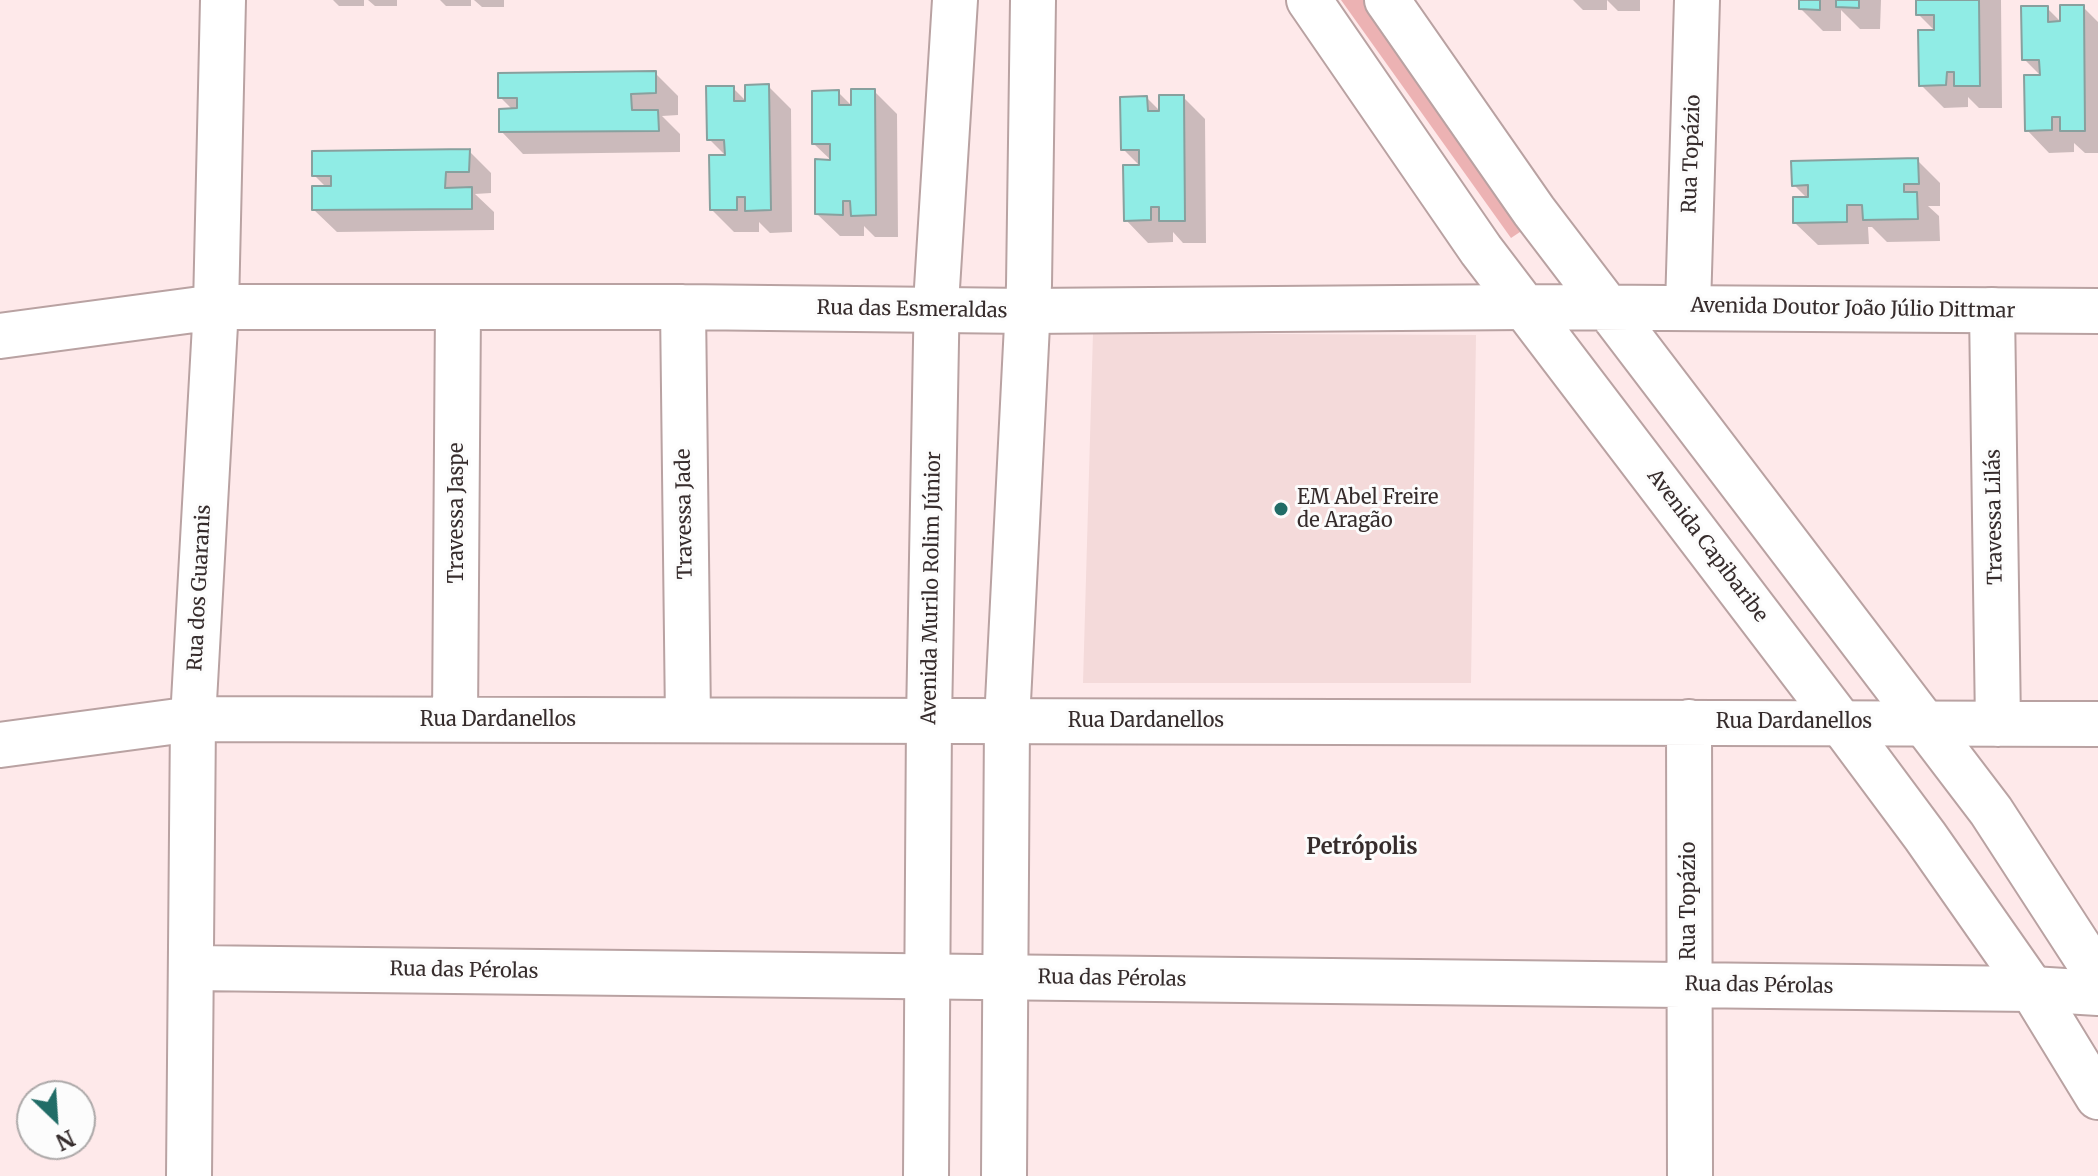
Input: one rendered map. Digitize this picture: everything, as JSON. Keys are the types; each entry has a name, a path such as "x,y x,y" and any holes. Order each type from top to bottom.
{"street":[{"name":"Rua dos Guaranis","path":"189,1176 193,719 216,307 223,0"},
{"name":"Avenida Murilo Rolim Júnior","path":"926,1176 929,720 938,273 955,0"},
{"path":"1004,1176 1007,721 1027,311 1033,0"},
{"name":"Avenida Capibaribe","path":"1309,0 1481,250 1925,836 2032,989 2098,1097"},
{"path":"1387,0 1534,211 1991,811 2098,976"},
{"name":"Rua Topázio","path":"1688,307 1697,0"},
{"name":"Rua das Esmeraldas","path":"0,336 216,307 1027,311 1608,308"},
{"name":"Travessa Jaspe","path":"455,719 458,307"},
{"name":"Travessa Jade","path":"683,307 688,720"},
{"name":"Avenida Doutor João Júlio Dittmar","path":"1608,308 2098,311"},
{"name":"Travessa Lilás","path":"1992,310 1998,724"},
{"name":"Rua Dardanellos","path":"0,745 193,719 2098,724"},
{"name":"Rua Topázio","path":"1689,722 1690,1176"},
{"name":"Rua das Pérolas","path":"191,968 2032,989 2098,993"}],"shaded area":[{"path":"1341,0 1372,0 1532,224 1511,238"},
{"name":"EM Abel Freire de Aragão","path":"1093,333 1476,335 1471,683 1083,683"}],"building":[{"path":"1799,0 1820,0 1820,10 1799,9"},
{"path":"1836,0 1859,0 1859,8 1836,7"},
{"path":"1916,0 1979,0 1980,86 1954,86 1954,72 1947,72 1946,85 1919,86 1918,30 1934,30 1934,15 1916,15"},
{"path":"2060,5 2084,5 2085,131 2060,131 2060,117 2052,117 2052,130 2025,131 2024,75 2040,75 2039,60 2022,60 2021,6 2048,6 2048,22 2060,21"},
{"path":"656,71 656,93 631,94 632,110 658,110 659,131 499,132 499,109 517,108 517,98 498,98 498,73"},
{"path":"769,84 771,210 745,211 745,197 737,197 737,210 710,210 709,155 725,155 724,140 707,140 706,86 734,86 734,101 745,101 745,85"},
{"path":"851,89 875,89 876,215 851,216 850,201 843,201 843,215 815,214 815,159 830,160 830,144 812,144 812,91 839,90 839,105 851,105"},
{"path":"1159,95 1184,95 1185,221 1159,221 1159,207 1151,207 1151,220 1124,221 1123,165 1139,165 1139,150 1121,150 1120,97 1147,96 1148,111 1159,111"},
{"path":"470,149 469,172 446,172 445,188 472,187 472,209 312,210 312,186 331,186 331,176 312,176 312,151"},
{"path":"1918,158 1919,184 1904,184 1904,192 1917,192 1918,219 1863,220 1862,205 1847,205 1847,222 1793,223 1793,197 1808,197 1808,185 1792,186 1791,161"}],"place":[{"name":"EM Abel Freire de Aragão","path":"1281,509"}],"district":[{"name":"Petrópolis","path":"1362,848"}]}
